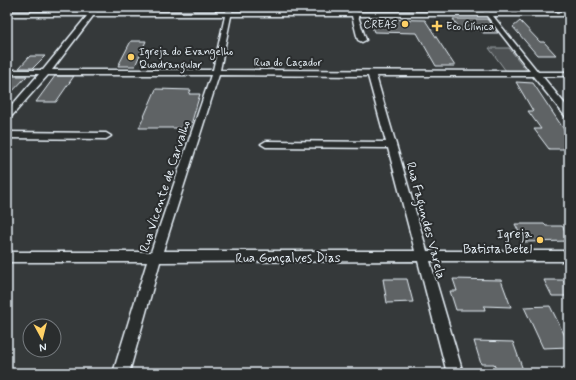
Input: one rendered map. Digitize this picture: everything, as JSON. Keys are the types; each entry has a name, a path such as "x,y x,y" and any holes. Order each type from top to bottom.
{"street":[{"path":"7,116 45,73 97,7"},
{"path":"352,7 362,40"},
{"path":"483,7 509,38 534,74 569,115"},
{"path":"7,14 90,15 229,11 355,15 569,14"},
{"name":"Rua Vicente de Carvalho","path":"121,373 155,257 216,73 229,11"},
{"name":"Rua do Caçador","path":"7,72 569,74"},
{"name":"Rua Fagundes Varela","path":"372,74 455,373"},
{"path":"7,135 106,136"},
{"path":"266,144 392,145"},
{"name":"Rua Gonçalves Dias","path":"7,257 569,256"}],"shaded area":[{"path":"489,48 509,48 527,71 506,71"}],"building":[{"path":"369,19 425,20 455,66 436,66 417,33 374,32"},
{"path":"453,19 487,19 498,33 483,33 481,30 461,30"},
{"path":"520,21 540,42 544,42 556,55 537,55 513,27"},
{"name":"Igreja do Evangelho Quadrangular","path":"131,41 146,41 135,66 118,66"},
{"path":"30,56 45,56 33,68 19,68"},
{"path":"13,76 27,76 9,95 7,93 7,83"},
{"path":"55,76 74,76 56,102 36,102"},
{"path":"516,82 533,83 569,137 569,149 549,149 534,129 541,129 528,111 533,111"},
{"path":"156,89 191,90 189,94 200,94 190,128 139,128"},
{"path":"515,224 544,224 546,226 562,226 569,236 569,241 524,242"},
{"path":"383,279 407,279 413,302 387,303"},
{"path":"453,279 501,280 511,307 484,306 485,310 456,310 450,291 457,291"},
{"path":"544,280 563,280 569,292 569,296 552,296"},
{"path":"550,306 569,344 569,347 543,348 524,307"},
{"path":"474,341 513,342 523,370 496,370 494,364 481,364"}],"place":[{"name":"CREAS","path":"405,24"},
{"name":"Eco Clínica","path":"437,26"},
{"name":"Igreja do Evangelho Quadrangular","path":"131,57"},
{"name":"Igreja Batista Betel","path":"540,240"}]}
